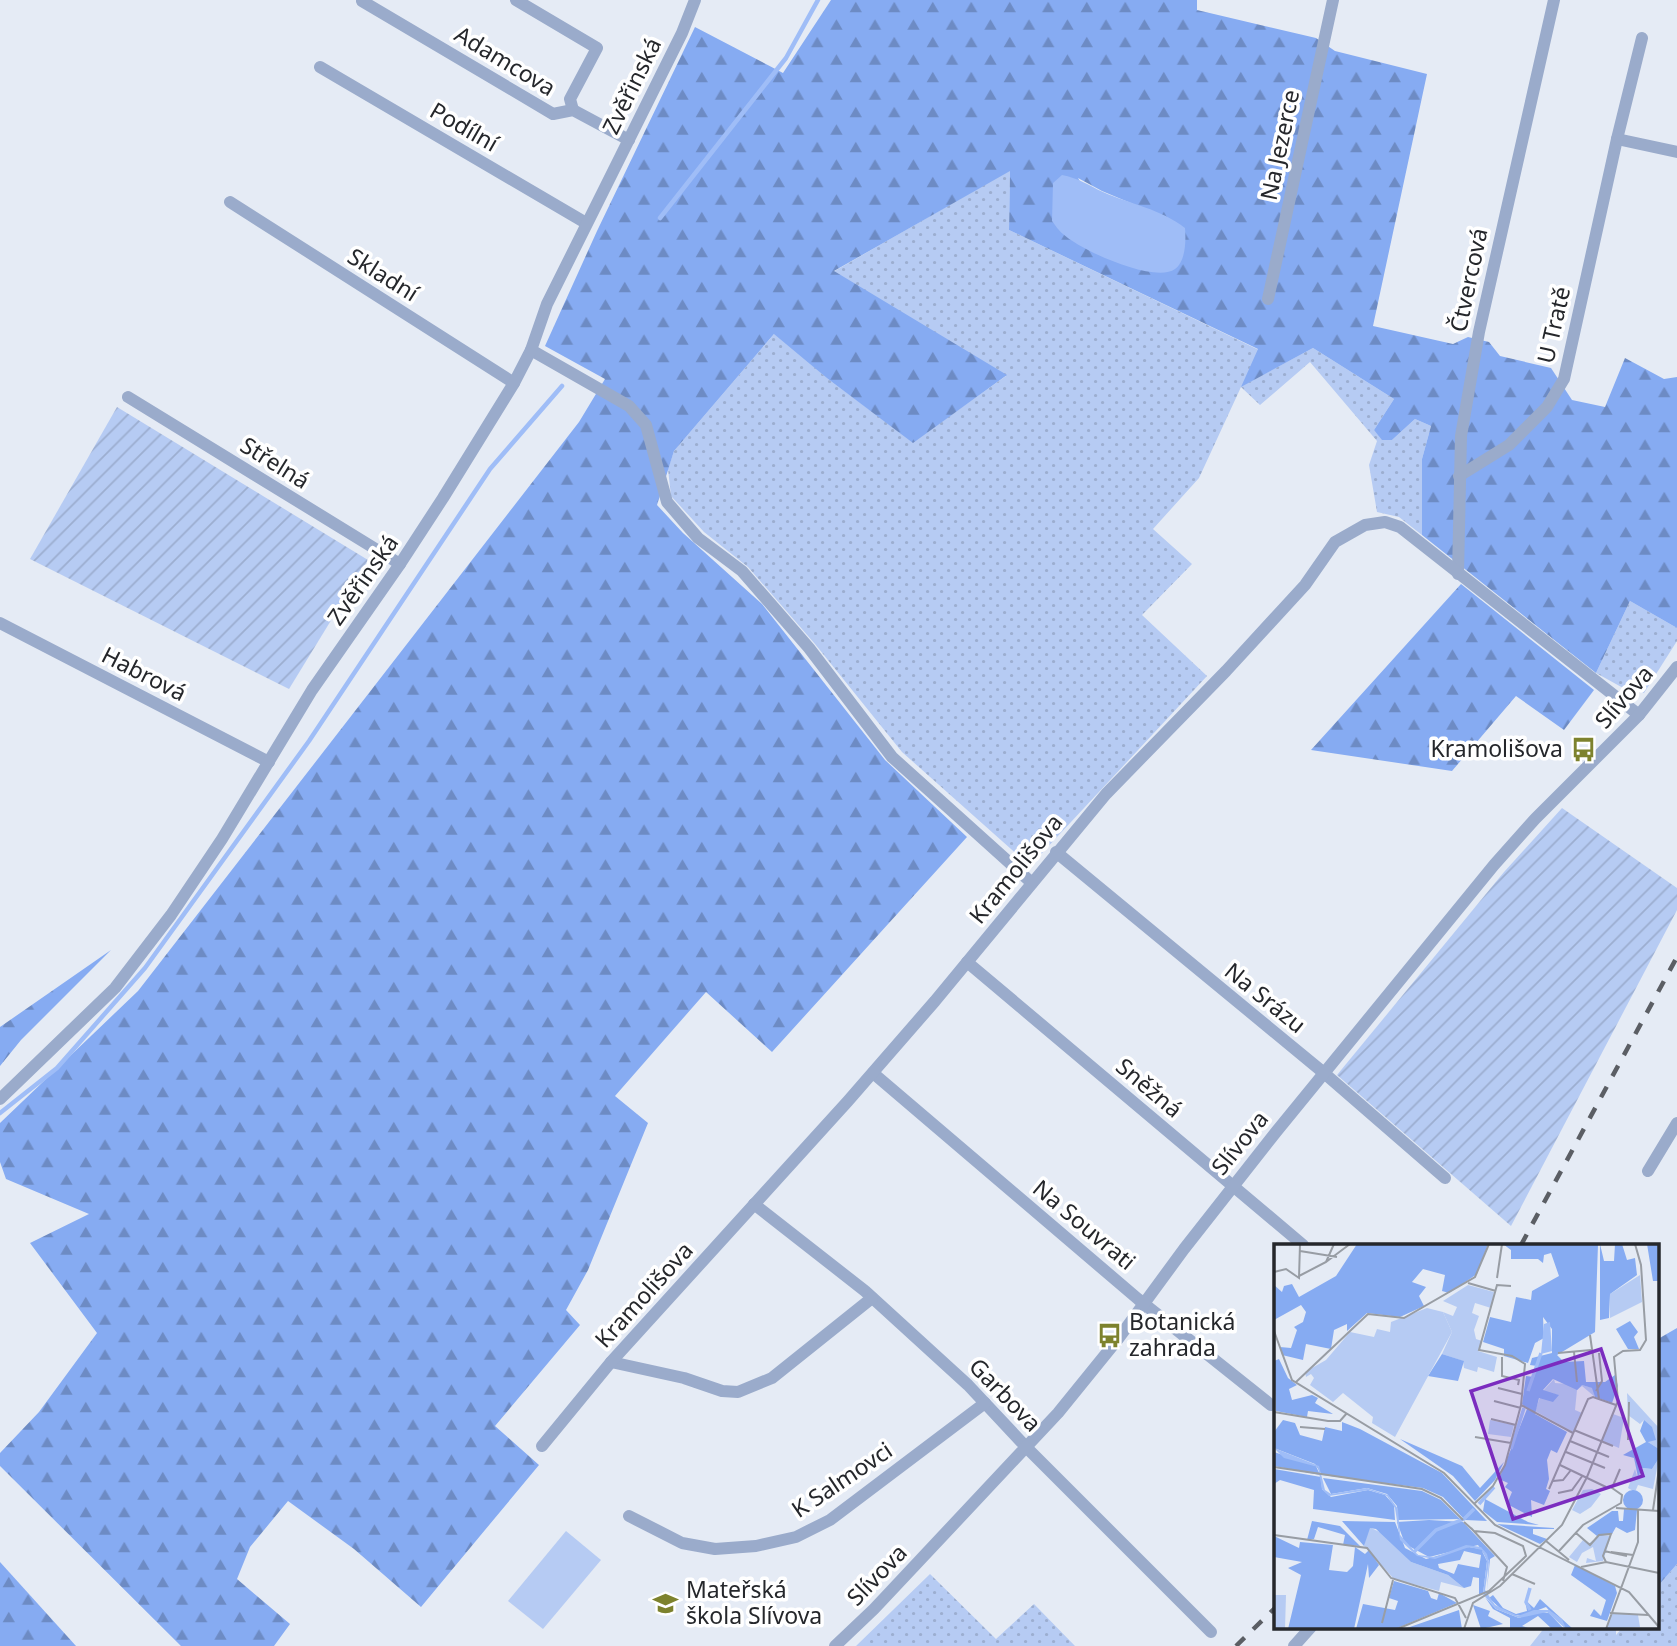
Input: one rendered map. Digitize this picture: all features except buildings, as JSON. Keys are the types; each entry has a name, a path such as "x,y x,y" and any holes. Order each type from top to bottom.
{"street":[{"path":"516,0 597,48 570,99 573,110"},
{"name":"Zvěřinská","path":"0,1099 114,988 171,915 222,839 312,690 400,564 531,350 547,304 682,33 695,0"},
{"name":"Na Jezerce","path":"1268,299 1333,0"},
{"name":"Čtvercová","path":"1458,574 1461,436 1479,331 1554,0"},
{"name":"Adamcova","path":"362,1 554,114 573,110 629,139"},
{"name":"U Tratě","path":"1459,476 1509,445 1547,407 1564,379 1642,38"},
{"name":"Podílní","path":"320,67 586,223"},
{"path":"1617,139 1677,152"},
{"name":"Skladní","path":"230,202 513,383"},
{"path":"531,350 629,406 646,425 667,502 698,538 742,571 809,648 892,757 1032,883"},
{"name":"Střelná","path":"128,397 400,564"},
{"name":"Kramolišova","path":"542,1446 611,1362 873,1073 1106,794 1305,585 1335,542 1365,525 1385,522 1400,527 1639,715"},
{"name":"Habrová","path":"0,623 269,762"},
{"name":"Slívova","path":"835,1646 874,1609 1027,1448 1100,1362 1232,1186 1494,865 1535,819 1639,715 1677,667"},
{"name":"Na Srázu","path":"1056,852 1324,1073 1445,1178"},
{"name":"Sněžná","path":"967,962 1302,1244"},
{"name":"Na Souvrati","path":"873,1073 1143,1303 1271,1405"},
{"path":"1648,1171 1677,1123"},
{"name":"Garbova","path":"754,1204 872,1298 985,1403 1211,1632"},
{"path":"611,1362 684,1378 722,1391 738,1392 772,1378 872,1298"},
{"name":"K Salmovci","path":"629,1516 682,1544 715,1549 756,1546 796,1537 830,1520 985,1403"},
{"path":"1294,1646 1310,1628"}],"shaded area":[{"path":"1010,170 1009,230 1259,350 1242,386 1313,348 1394,399 1374,430 1392,440 1415,419 1431,426 1422,459 1422,535 1399,517 1377,512 1369,465 1377,441 1310,362 1260,405 1241,387 1199,478 1153,529 1192,564 1142,615 1207,676 1030,866 902,752 815,644 748,567 704,532 671,496 668,469 674,451 775,333 828,379 913,442 1006,376 833,272"},
{"path":"1062,175 1176,221 1185,228 1184,250 1179,265 1165,272 1135,269 1072,241 1052,221 1053,183"},
{"path":"117,407 368,560 289,689 30,559"},
{"path":"1630,601 1677,628 1677,641 1644,693 1625,689 1596,673"},
{"path":"1562,808 1677,888 1677,910 1511,1226 1337,1075 1504,872"},
{"path":"566,1531 601,1560 543,1629 508,1601"},
{"path":"1677,1564 1677,1646 1530,1646 1544,1628 1616,1628 1616,1635 1622,1628 1660,1628 1660,1584"},
{"path":"930,1574 996,1639 1034,1604 1075,1646 856,1646"}],"green space":[{"path":"831,0 1197,0 1197,10 1316,38 1335,51 1427,74 1373,326 1453,344 1468,337 1489,342 1500,356 1551,368 1572,400 1605,407 1625,358 1664,379 1677,377 1677,628 1630,601 1596,673 1422,535 1422,459 1431,426 1415,419 1392,440 1382,440 1374,430 1394,399 1313,348 1241,387 1258,349 1009,230 1010,171 834,271 1007,375 913,443 774,334 674,451 657,505 683,533 762,604 885,760 967,837 772,1052 706,992 615,1096 648,1123 588,1270 566,1310 580,1325 495,1426 539,1465 421,1607 354,1549 288,1501 250,1547 237,1579 290,1624 274,1646 181,1646 0,1466 0,1453 39,1412 97,1333 30,1243 89,1214 6,1179 0,1162 0,1123 138,991 579,422 605,379 545,346 695,27 783,73","holes":["1078,178 1133,204 1128,266"]},
{"path":"1461,584 1594,690 1564,730 1516,696 1452,771 1311,750"},
{"path":"111,950 21,1040 0,1066 0,1027"},
{"path":"1677,1328 1677,1564 1660,1584 1660,1338"},
{"path":"0,1562 76,1646 0,1646"}],"waterway":[{"path":"660,218 786,58 818,0"},
{"path":"0,1113 57,1068 145,968 309,741 490,469 562,386"}],"railway":[{"path":"1522,1244 1677,957"},
{"path":"1236,1646 1274,1609"}],"place":[{"name":"Kramolišova","path":"1583,749"},
{"name":"Botanická zahrada","path":"1109,1335"},
{"name":"Mateřská škola Slívova","path":"666,1603"}]}
